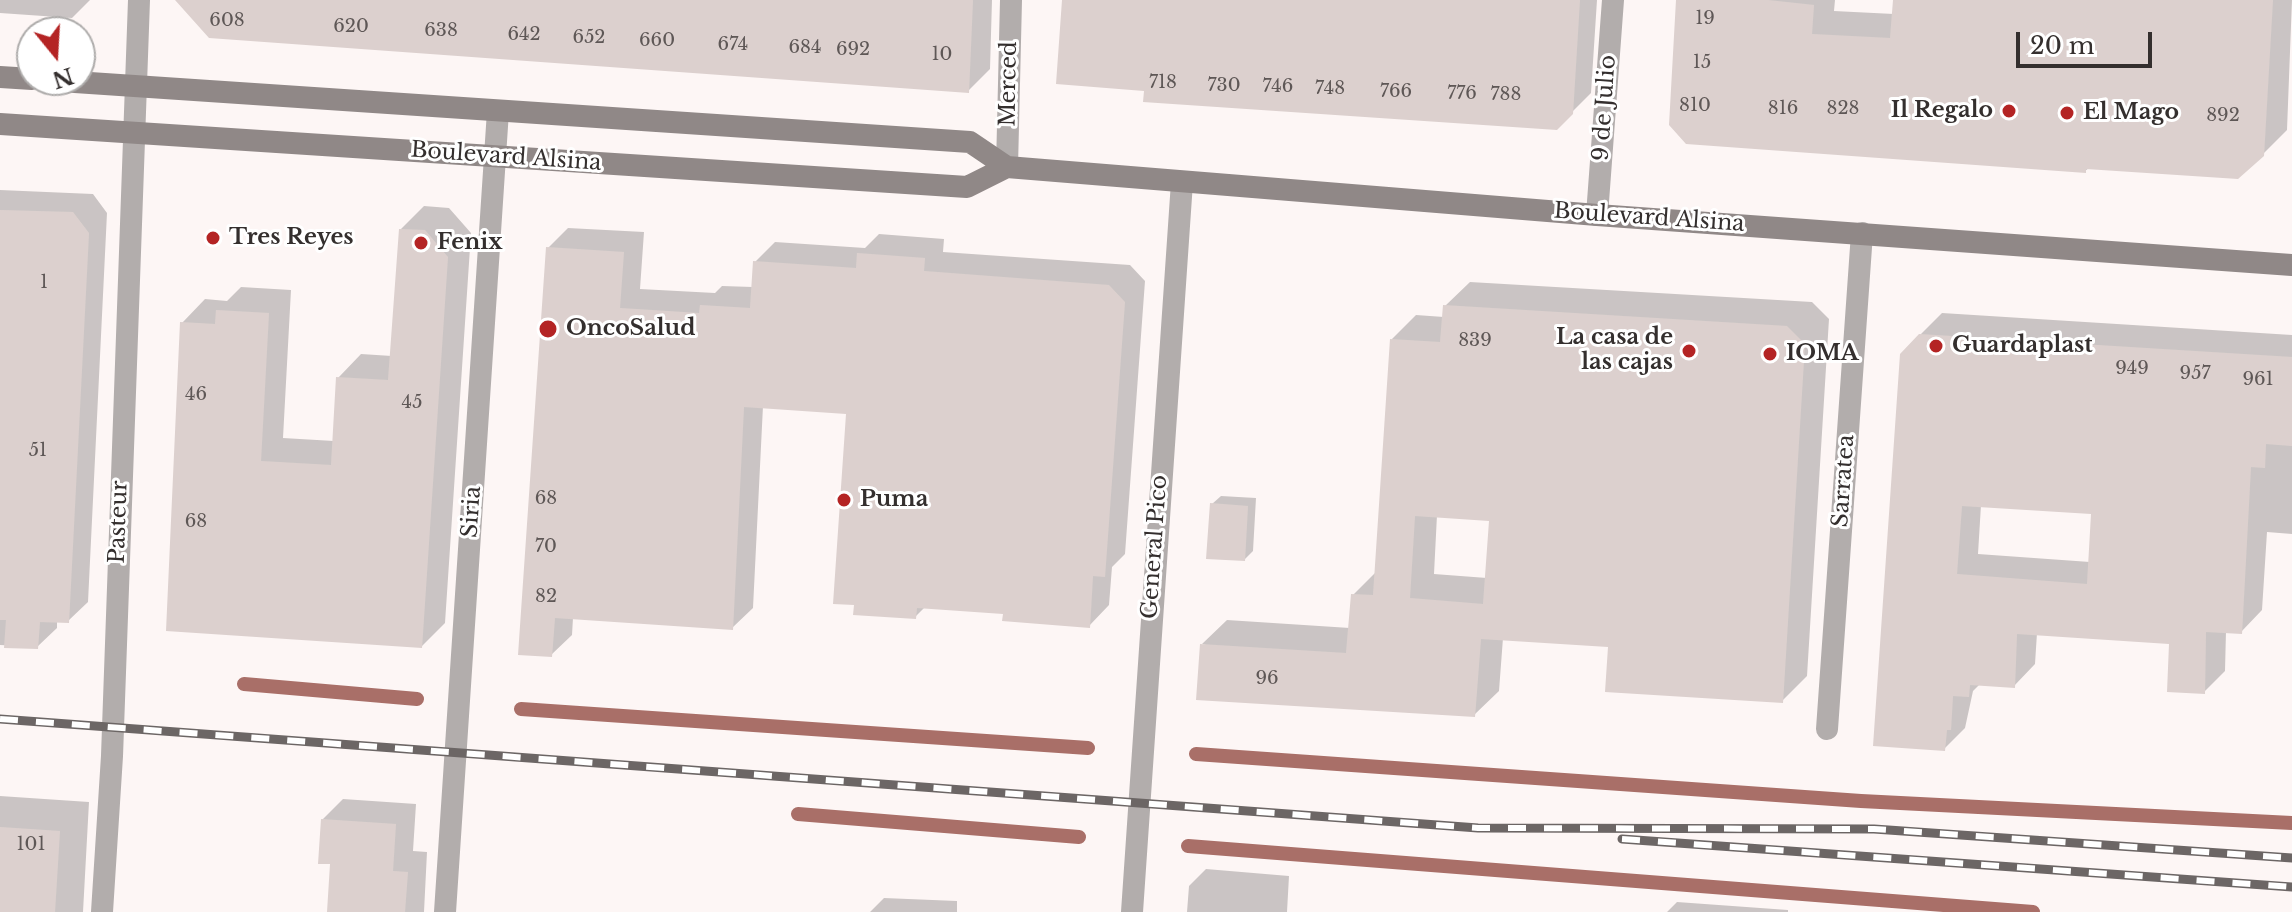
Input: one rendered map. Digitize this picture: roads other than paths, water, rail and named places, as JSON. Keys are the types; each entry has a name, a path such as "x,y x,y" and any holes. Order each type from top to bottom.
{"main road":[{"name":"Boulevard Alsina","path":"96,83 970,142 1007,167 1597,215 2292,265"},
{"name":"Boulevard Alsina","path":"0,124 967,187 1007,167"}],"street":[{"name":"Pasteur","path":"102,912 112,756 139,0"},
{"name":"Merced","path":"1007,167 1011,0"},
{"name":"9 de Julio","path":"1597,215 1613,0"},
{"name":"Siria","path":"445,912 498,111"},
{"name":"General Pico","path":"1132,912 1182,182"},
{"name":"Sarratea","path":"1827,729 1862,233"}],"waterway":[{"path":"244,684 417,699"},
{"path":"521,709 1088,748"},
{"path":"1196,754 1861,801 2292,823"},
{"path":"798,814 1079,837"},
{"path":"1188,846 2033,912"}],"railway":[{"path":"0,719 1478,828 1874,829 2292,858"},
{"path":"1622,839 2292,887"}],"place":[{"name":"Il Regalo","path":"2009,111"},
{"name":"El Mago","path":"2067,113"},
{"name":"Tres Reyes","path":"213,238"},
{"name":"Fenix","path":"421,243"},
{"name":"OncoSalud","path":"548,329"},
{"name":"Guardaplast","path":"1936,346"},
{"name":"La casa de las cajas","path":"1689,351"},
{"name":"IOMA","path":"1770,354"},
{"name":"Puma","path":"844,500"}]}
